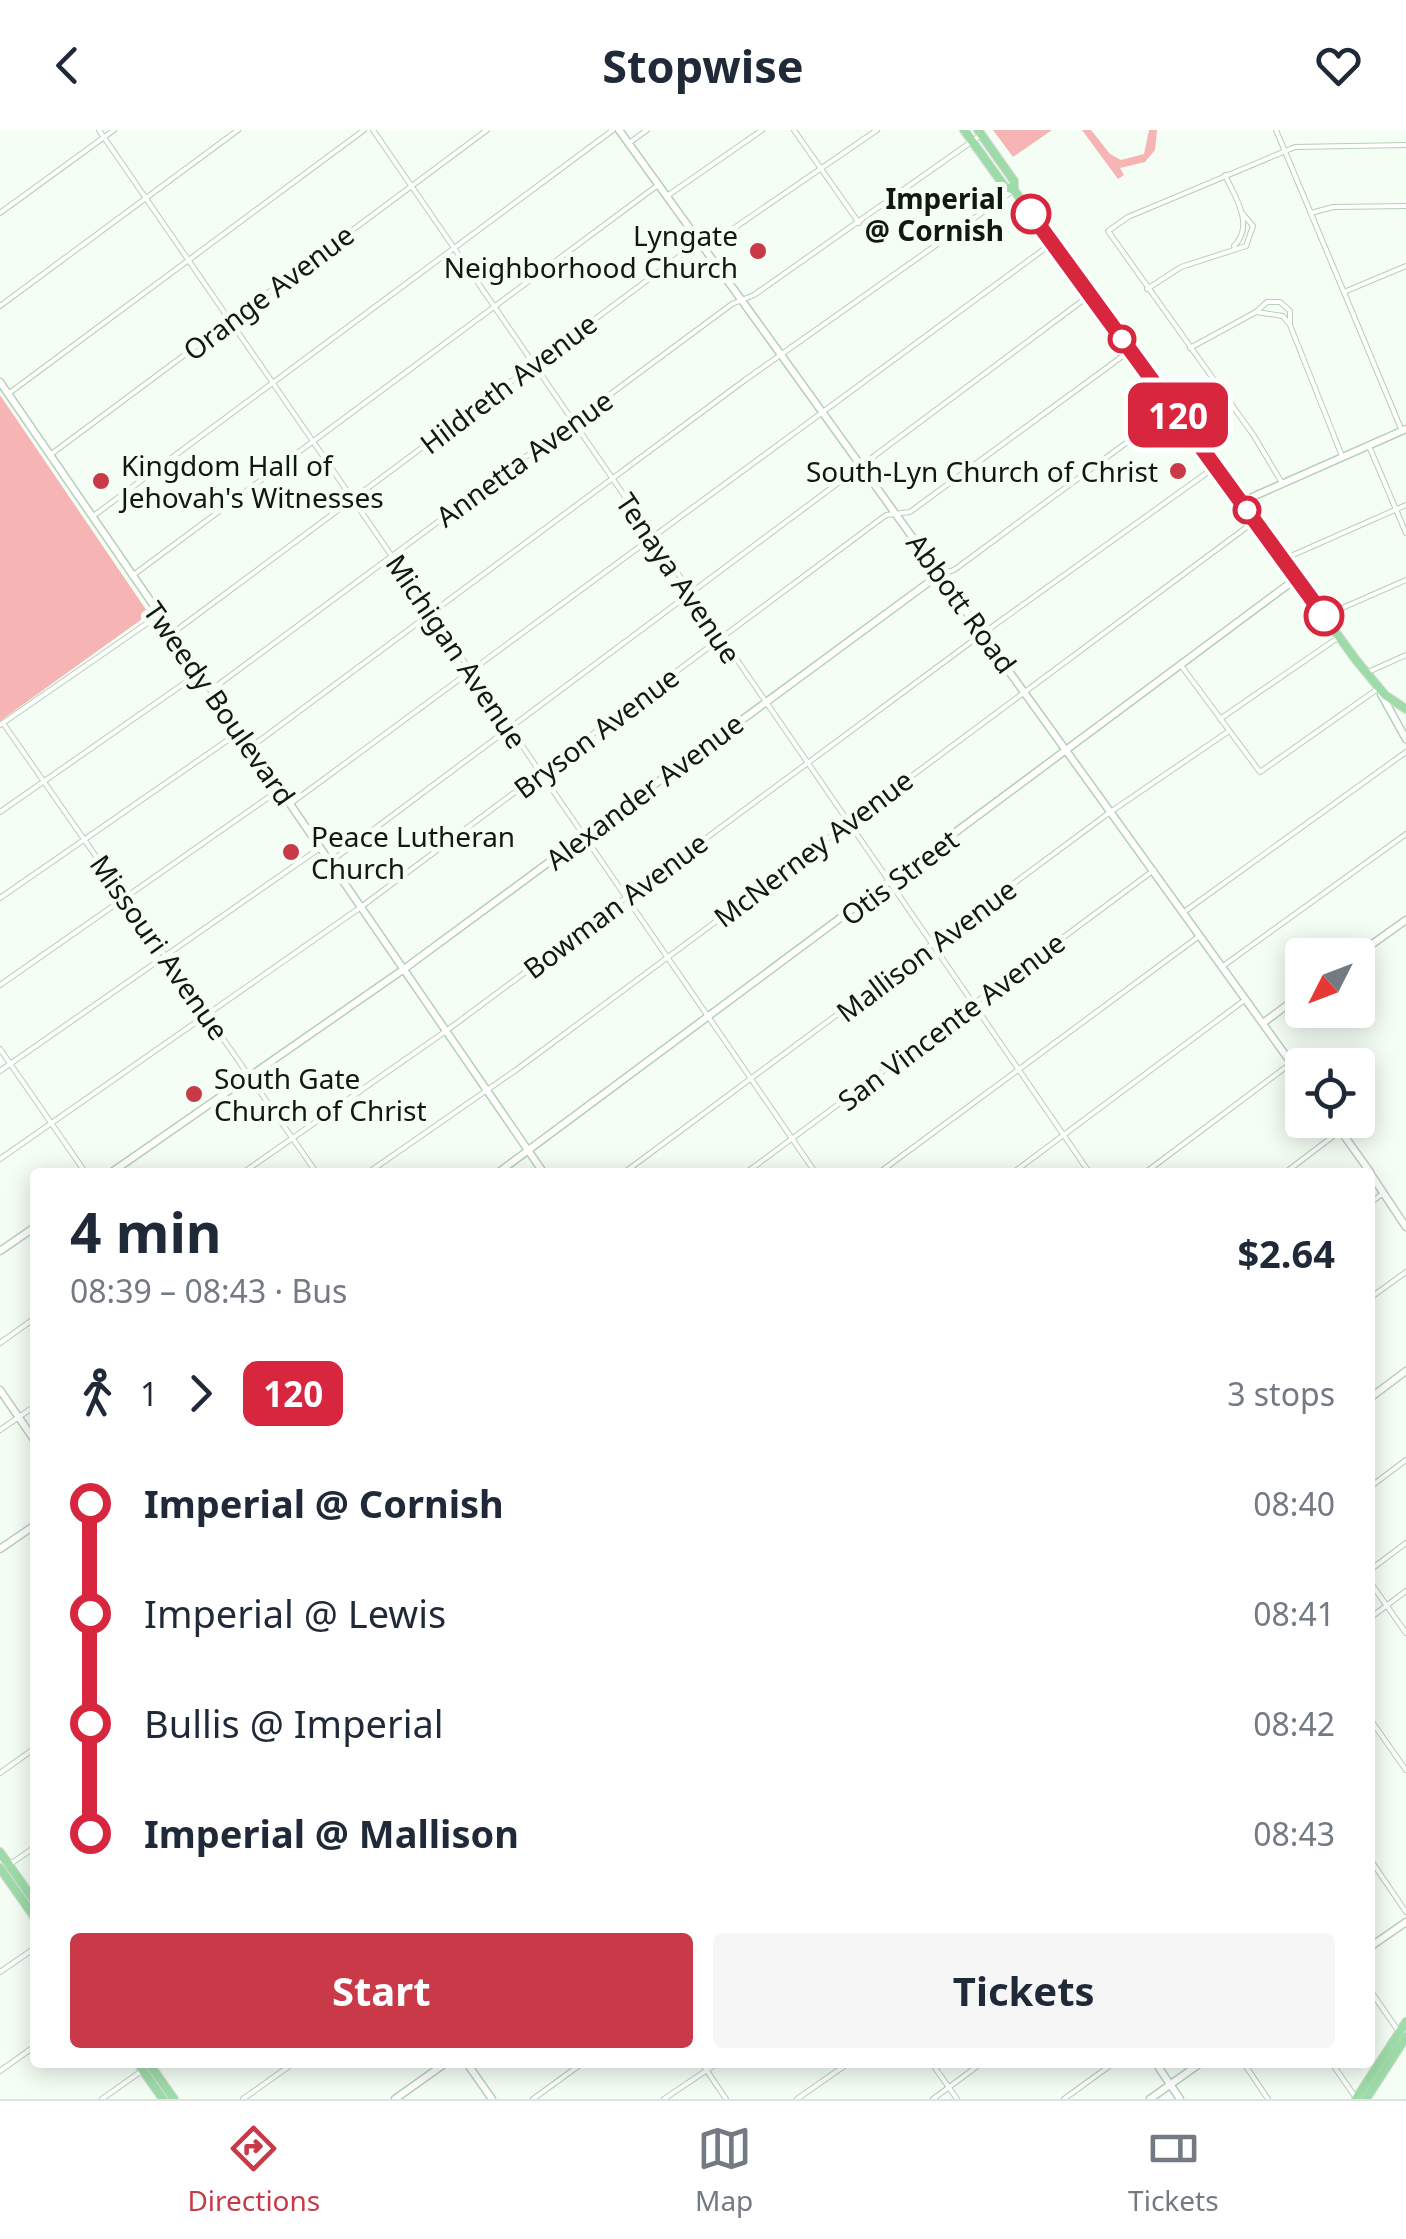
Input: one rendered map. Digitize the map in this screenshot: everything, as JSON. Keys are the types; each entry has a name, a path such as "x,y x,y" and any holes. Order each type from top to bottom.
{"main road":[{"path":"964,130 1004,186 1014,190 1366,673 1378,688 1406,709"},
{"path":"980,132 1014,181 1014,190"},
{"path":"0,1852 3,1869 30,1910"},
{"path":"3,1869 30,1897"},
{"path":"1366,2099 1406,2022"},
{"path":"1356,2099 1402,2035"},
{"path":"148,2068 163,2099"},
{"path":"148,2068 174,2099"}],"street":[{"name":"Michigan Avenue","path":"99,130 812,1168"},
{"path":"0,214 114,130"},
{"path":"0,306 238,130"},
{"path":"8,394 364,130"},
{"name":"Tenaya Avenue","path":"373,130 1086,1168"},
{"name":"Orange Avenue","path":"50,455 487,130"},
{"path":"92,517 616,130"},
{"name":"Abbott Road","path":"616,130 1285,1053"},
{"path":"628,143 647,130"},
{"path":"667,196 762,130"},
{"path":"794,130 859,222"},
{"path":"705,248 877,130"},
{"path":"1241,502 1404,430 1276,130"},
{"name":"Annetta Avenue","path":"211,690 572,422 972,142 980,132"},
{"path":"1282,483 1262,447 1107,233 1128,217 1285,150 1406,144"},
{"path":"1148,289 1182,267 1230,248 1246,246 1252,240 1253,226 1242,214 1225,174"},
{"path":"132,576 659,185"},
{"path":"250,748 782,355 1014,190"},
{"path":"1311,213 1332,207 1406,206"},
{"path":"1230,248 1243,234 1242,214"},
{"name":"Hildreth Avenue","path":"172,633 700,241"},
{"path":"290,804 1052,243"},
{"path":"1344,292 1406,266"},
{"path":"330,862 1090,295"},
{"path":"1190,348 1267,302 1280,302 1290,311 1290,324 1342,457"},
{"path":"1256,312 1275,312 1290,324"},
{"name":"Bryson Avenue","path":"0,1159 361,907 886,515 910,512 1131,350"},
{"name":"Tweedy Boulevard","path":"0,382 540,1168"},
{"name":"Alexander Avenue","path":"118,1168 404,969 764,702 940,574 954,570 1173,408"},
{"path":"1369,446 1406,534"},
{"name":"Bowman Avenue","path":"250,1168 446,1031 1216,467"},
{"path":"1284,560 1406,505"},
{"name":"McNerney Avenue","path":"376,1168 487,1091 1254,521"},
{"name":"Otis Street","path":"505,1168 710,1020 1066,748 1297,578"},
{"path":"1324,616 1406,580"},
{"path":"1,724 159,615"},
{"path":"1220,719 1339,637"},
{"path":"1366,673 1405,656"},
{"path":"1180,664 1260,772 1378,688 1406,739"},
{"path":"0,812 199,673"},
{"name":"Missouri Avenue","path":"1,724 313,1168"},
{"path":"0,898 240,732"},
{"name":"Mallison Avenue","path":"631,1168 1112,812 1229,732"},
{"path":"1184,912 1406,752"},
{"path":"0,984 280,790"},
{"path":"1223,966 1406,834"},
{"path":"0,1072 320,848"},
{"name":"San Vincente Avenue","path":"753,1168 1154,870"},
{"path":"1375,942 1406,920"},
{"path":"885,1168 1200,935"},
{"path":"1020,1168 1246,998"},
{"path":"1264,1023 1285,1007"},
{"path":"0,1049 82,1168"},
{"path":"1151,1168 1285,1068"},
{"path":"1291,1168 1331,1138"},
{"path":"1345,1138 1366,1168"},
{"path":"1375,1180 1406,1227"},
{"path":"1375,1199 1384,1193"},
{"path":"1384,1193 1404,1214"},
{"path":"0,1251 30,1230"},
{"path":"1375,1294 1406,1272"},
{"path":"0,1343 30,1322"},
{"path":"1375,1394 1406,1371"},
{"path":"0,1390 30,1434"},
{"path":"0,1430 30,1410"},
{"path":"1375,1482 1406,1460"},
{"path":"0,1549 30,1528"},
{"path":"1375,1566 1406,1543"},
{"path":"1375,1589 1406,1633"},
{"path":"1375,1614 1406,1591"},
{"path":"1375,1726 1406,1770"},
{"path":"0,1773 30,1752"},
{"path":"3,1869 30,1850"},
{"path":"1375,1866 1406,1912"},
{"path":"1375,1944 1406,1922"},
{"path":"0,1972 30,1951"},
{"path":"1375,1997 1402,2035"},
{"path":"0,2071 30,2050"},
{"path":"102,2099 142,2068"},
{"path":"243,2099 287,2068"},
{"path":"395,2099 439,2068"},
{"path":"470,2068 492,2099"},
{"path":"533,2099 576,2068"},
{"path":"704,2068 726,2099"},
{"path":"664,2099 710,2068"},
{"path":"797,2099 841,2068"},
{"path":"935,2068 956,2099"},
{"path":"933,2099 974,2068"},
{"path":"1064,2099 1108,2068"},
{"path":"1159,2068 1180,2099"},
{"path":"1150,2099 1194,2068"},
{"path":"1247,2068 1268,2099"},
{"path":"1335,2068 1356,2099"}],"shaded area":[{"path":"993,130 1052,130 1013,157"},
{"path":"1082,130 1091,130 1110,154 1121,160 1144,154 1149,130 1157,130 1155,150 1145,162 1120,168 1124,175 1118,179"},
{"path":"0,395 149,614 0,721"}],"bus line":[{"name":"120","path":"1031,214 1324,616"}],"place":[{"name":"Imperial @ Cornish","path":"1031,214"},
{"name":"Lyngate Neighborhood Church","path":"758,251"},
{"name":"South-Lyn Church of Christ","path":"1178,471"},
{"name":"Kingdom Hall of Jehovah's Witnesses","path":"101,481"},
{"name":"Peace Lutheran Church","path":"291,852"},
{"name":"South Gate Church of Christ","path":"194,1094"}]}
